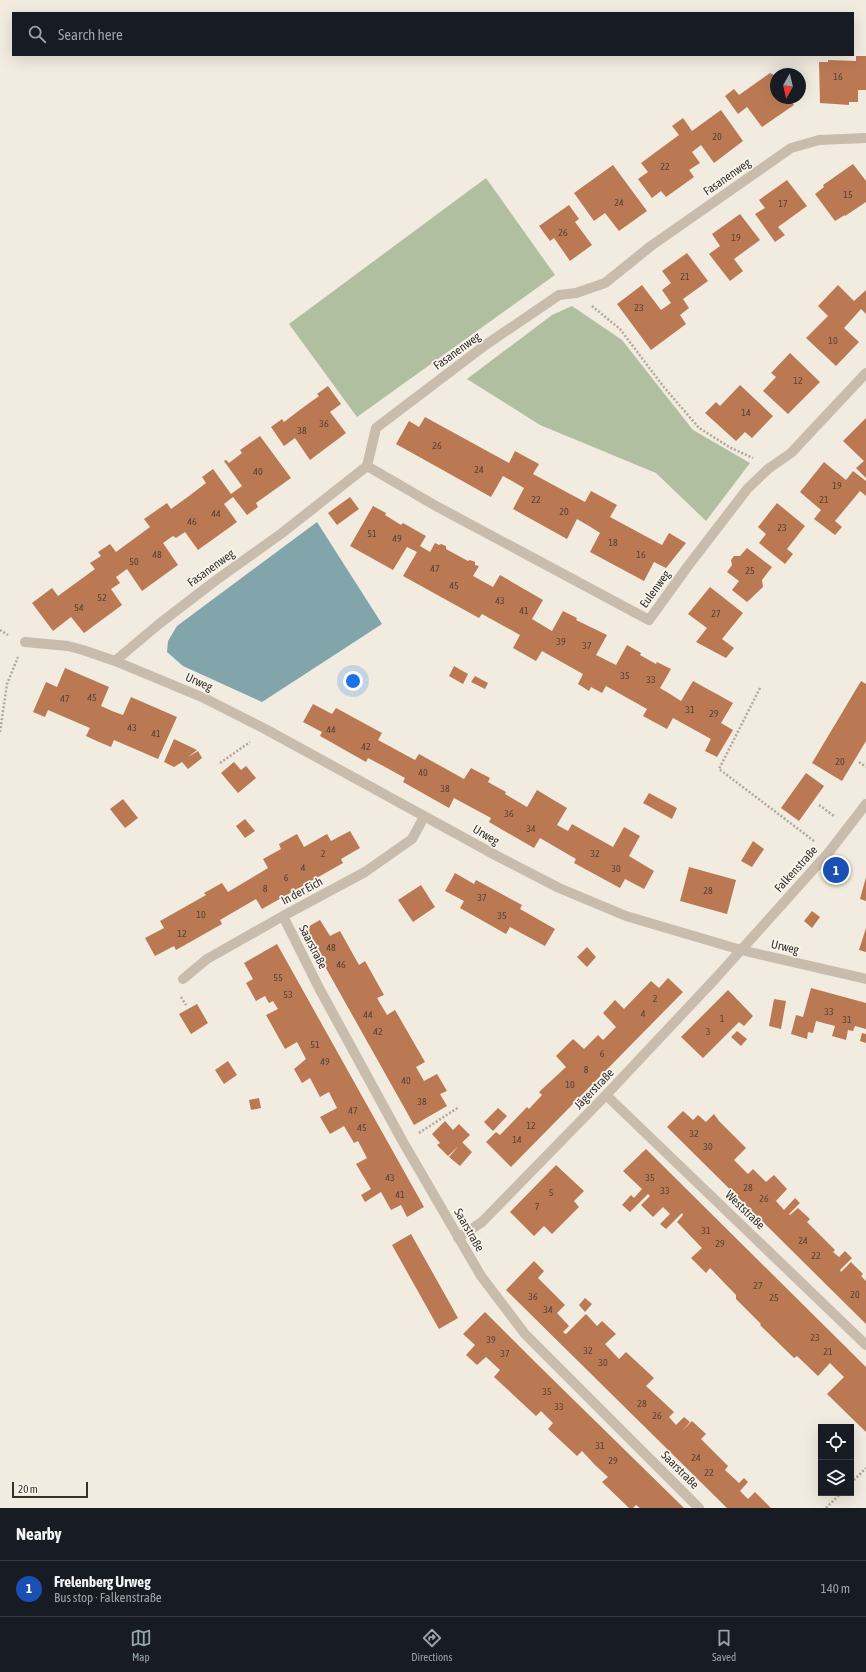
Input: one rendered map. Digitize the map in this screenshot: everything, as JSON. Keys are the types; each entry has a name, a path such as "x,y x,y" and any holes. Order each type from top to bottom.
{"street":[{"name":"Fasanenweg","path":"114,661 159,624 215,581 282,533 367,466 376,428 484,346 559,296 576,293 605,283 651,246 791,148 819,140 866,138"},
{"name":"Eulenweg","path":"367,466 436,506 649,620 748,488 768,469 791,453 866,373"},
{"name":"Urweg","path":"25,642 68,646 114,661 204,698 267,730 424,817 559,888 626,916 741,950 866,980"},
{"name":"Falkenstraße","path":"741,950 829,852 866,804"},
{"name":"In der Eich","path":"183,979 207,959 282,916 365,872 412,839 424,817"},
{"name":"Saarstraße","path":"282,916 319,988 403,1142 481,1276 525,1334 699,1508"},
{"name":"Jägerstraße","path":"458,1238 482,1222 606,1095 741,950"},
{"name":"Weststraße","path":"606,1095 866,1345"}],"path":[{"path":"576,293 620,329 663,386 699,428 731,448 750,456 768,469"},
{"path":"0,732 7,684 25,642"},
{"path":"760,688 719,769 829,852"},
{"path":"220,763 267,730"},
{"path":"859,762 866,767"},
{"path":"403,1142 459,1107"},
{"path":"854,1480 866,1468"},
{"path":"826,1508 838,1496"}],"green space":[{"path":"486,178 555,275 357,417 289,324"},
{"path":"572,306 622,340 693,430 750,463 706,521 656,473 540,425 467,379 552,315"}],"water":[{"path":"317,522 382,624 262,702 183,666 167,652 168,641 177,626"}],"building":[{"path":"856,56 866,56 866,90 858,90 858,102 849,102 849,105 820,103 819,62 828,62 828,60 856,61"},
{"path":"770,73 770,104 794,105 762,127 747,107 738,114 725,96 734,89 739,95"},
{"path":"721,110 743,141 714,163 701,145 692,152 700,163 689,170 694,177 666,197 661,191 652,198 638,179 648,172 641,163 679,135 672,126 683,118 692,131"},
{"path":"853,164 866,181 866,202 835,221 815,194 824,187 823,185"},
{"path":"613,165 647,211 619,231 605,213 594,221 574,193"},
{"path":"787,180 807,206 778,227 785,235 775,242 755,214 765,208 759,200"},
{"path":"569,205 579,219 575,222 592,245 570,261 554,238 550,241 539,226"},
{"path":"740,214 760,240 734,259 743,271 730,281 709,254 720,246 712,234"},
{"path":"687,253 708,281 683,299 689,308 680,315 686,324 651,350 617,304 642,285 661,310 671,303 662,290 671,283 662,271"},
{"path":"838,285 854,301 866,290 866,314 861,309 844,328 859,342 836,366 806,338 828,316 818,306"},
{"path":"790,353 820,382 788,414 763,391 776,377 771,373"},
{"path":"740,385 773,416 752,438 745,432 736,441 705,413 716,402 720,406"},
{"path":"328,386 341,404 330,412 346,433 310,460 295,438 284,446 271,427 282,419 284,422 319,396 317,394"},
{"path":"425,417 509,463 515,451 539,464 533,474 585,502 591,491 617,505 610,517 662,545 669,533 686,543 666,568 654,562 644,581 590,552 600,533 577,519 567,539 513,509 524,488 503,476 491,497 396,444 409,421 419,427"},
{"path":"866,418 866,478 856,468 864,461 843,441"},
{"path":"260,436 291,478 256,503 258,507 247,515 233,497 224,504 237,522 198,550 185,532 176,538 173,536 163,543 178,565 142,591 127,569 116,577 120,583 111,589 122,605 84,633 71,617 53,631 32,603 52,588 58,596 95,569 90,563 101,556 98,552 110,544 116,552 150,527 144,519 167,503 171,509 189,496 206,483 202,477 213,469 231,494 242,486 224,461 226,460 229,463 242,453 240,450"},
{"path":"824,462 846,480 853,471 866,481 866,496 860,491 835,521 842,527 835,535 814,519 821,510 800,492"},
{"path":"350,497 359,509 337,525 328,513"},
{"path":"777,503 805,526 787,549 793,554 785,564 759,543 766,534 758,527"},
{"path":"373,506 386,513 385,515 401,525 403,523 426,536 420,546 430,552 435,543 439,545 441,544 446,546 446,549 468,561 470,560 475,562 475,565 479,566 473,576 493,587 500,575 543,600 532,619 552,631 563,611 577,618 576,620 607,635 596,655 616,665 627,645 641,653 640,655 656,664 657,662 671,669 660,688 681,701 693,681 733,703 721,723 733,730 717,757 705,751 711,739 673,718 667,729 643,716 647,709 606,686 602,693 591,687 589,691 578,684 583,674 542,651 536,661 513,648 520,635 482,614 479,618 403,576 417,552 407,547 393,570 350,546"},
{"path":"747,548 772,567 762,580 763,587 747,602 732,590 739,581 727,572 732,565 731,560 734,556 740,556"},
{"path":"710,587 743,613 722,639 734,648 726,658 696,642 707,628 688,614"},
{"path":"454,666 468,674 463,684 449,676"},
{"path":"65,668 109,687 101,706 112,711 123,715 131,697 177,717 158,759 114,740 111,747 99,742 86,736 90,728 48,710 45,717 33,712 46,682 57,687"},
{"path":"475,676 488,683 485,689 471,682"},
{"path":"861,681 866,684 866,741 842,781 812,763"},
{"path":"313,704 332,714 336,708 382,733 378,740 415,760 419,754 464,779 471,768 490,778 488,782 506,792 505,794 527,807 537,790 567,808 557,825 568,831 572,824 613,847 624,827 640,836 629,856 654,871 644,889 625,879 620,888 574,863 576,859 540,838 534,848 489,822 491,818 454,798 449,808 403,782 405,778 368,758 366,762 320,736 322,732 303,722"},
{"path":"174,739 197,750 188,757 198,751 202,758 188,769 182,762 174,767 164,762"},
{"path":"234,762 241,770 246,766 256,778 238,793 221,773"},
{"path":"806,773 824,786 799,821 781,808"},
{"path":"649,793 677,808 672,819 643,803"},
{"path":"123,799 138,818 125,828 110,809"},
{"path":"245,819 255,831 245,838 236,826"},
{"path":"350,831 360,848 341,859 343,863 262,909 256,899 220,920 222,924 176,950 174,946 155,956 145,938 164,928 160,921 206,895 204,893 222,883 228,892 268,868 263,859 281,849 279,844 297,834 304,847 327,834 331,841"},
{"path":"753,841 764,849 752,867 741,861"},
{"path":"689,867 736,880 727,914 680,901"},
{"path":"455,873 474,884 476,880 522,905 520,909 555,929 545,946 510,927 506,934 460,908 464,901 445,891"},
{"path":"866,877 866,901 860,899"},
{"path":"421,885 435,907 413,922 398,900"},
{"path":"812,911 820,917 812,928 804,921"},
{"path":"320,920 330,936 340,931 359,965 365,961 384,995 377,998 387,1015 395,1010 425,1062 416,1067 424,1081 437,1074 447,1091 440,1094 447,1106 414,1125 304,929"},
{"path":"866,928 866,952 859,950"},
{"path":"277,944 424,1207 407,1217 401,1205 391,1210 381,1192 365,1202 361,1195 371,1189 356,1164 367,1158 358,1141 354,1143 344,1126 330,1134 320,1117 337,1108 329,1092 320,1097 310,1078 302,1083 294,1069 306,1059 297,1042 285,1049 266,1015 278,1009 273,1001 269,1003 265,996 256,1001 246,983 253,979 244,963"},
{"path":"587,947 596,957 587,967 577,957"},
{"path":"668,978 683,992 511,1167 486,1142 496,1132 500,1135 527,1107 529,1109 542,1095 539,1092 566,1067 556,1056 573,1039 584,1049 598,1035 603,1040 616,1027 603,1013 615,1000 624,1009 651,981 659,988"},
{"path":"811,988 866,1003 866,1029 855,1026 853,1031 848,1030 846,1040 832,1036 835,1026 816,1021 813,1033 808,1032 807,1039 791,1034 796,1015 803,1017"},
{"path":"728,990 753,1016 744,1026 739,1022 703,1058 681,1037"},
{"path":"774,999 786,1001 781,1029 769,1026"},
{"path":"197,1004 208,1023 191,1034 179,1014"},
{"path":"737,1031 747,1039 741,1046 731,1037"},
{"path":"862,1033 866,1034 866,1043 860,1041"},
{"path":"228,1061 237,1075 224,1084 215,1070"},
{"path":"259,1098 261,1108 251,1110 249,1100"},
{"path":"498,1108 507,1116 493,1131 484,1122"},
{"path":"683,1111 693,1120 698,1115 706,1122 714,1114 746,1148 734,1160 748,1174 753,1169 766,1182 774,1175 787,1189 776,1201 784,1210 795,1198 800,1203 789,1214 790,1215 798,1208 810,1219 807,1222 835,1250 833,1252 839,1257 845,1251 852,1258 840,1270 841,1272 851,1262 863,1274 861,1276 866,1281 866,1324 667,1127"},
{"path":"445,1121 453,1130 459,1124 470,1135 448,1156 437,1145 440,1143 432,1134"},
{"path":"462,1142 472,1152 460,1166 449,1157"},
{"path":"646,1149 866,1367 866,1432 827,1394 844,1377 830,1363 818,1376 797,1356 794,1358 760,1325 761,1324 736,1299 736,1295 710,1268 706,1273 691,1258 702,1248 677,1222 683,1215 682,1213 666,1229 660,1224 670,1214 663,1207 653,1217 641,1205 650,1196 648,1194 630,1212 622,1205 631,1195 634,1198 642,1189 623,1171"},
{"path":"556,1165 584,1191 574,1201 579,1207 552,1234 544,1226 534,1236 510,1212"},
{"path":"411,1234 458,1318 439,1329 392,1245"},
{"path":"534,1261 544,1271 538,1278 565,1305 557,1313 569,1326 563,1332 566,1334 586,1314 597,1326 602,1321 616,1334 605,1344 619,1359 626,1352 654,1378 646,1386 674,1412 669,1417 676,1425 684,1417 690,1422 682,1431 692,1421 706,1434 701,1439 728,1466 725,1470 739,1483 744,1478 748,1482 740,1491 748,1499 755,1492 771,1508 727,1508 506,1290"},
{"path":"585,1298 592,1304 585,1312 579,1305"},
{"path":"485,1312 684,1508 640,1508 636,1505 633,1508 629,1508 602,1482 608,1477 582,1451 577,1456 548,1429 553,1423 541,1411 536,1416 494,1377 500,1370 486,1357 477,1365 466,1355 475,1345 463,1334"}],"place":[{"name":"Frelenberg Urweg","path":"836,870"}]}
